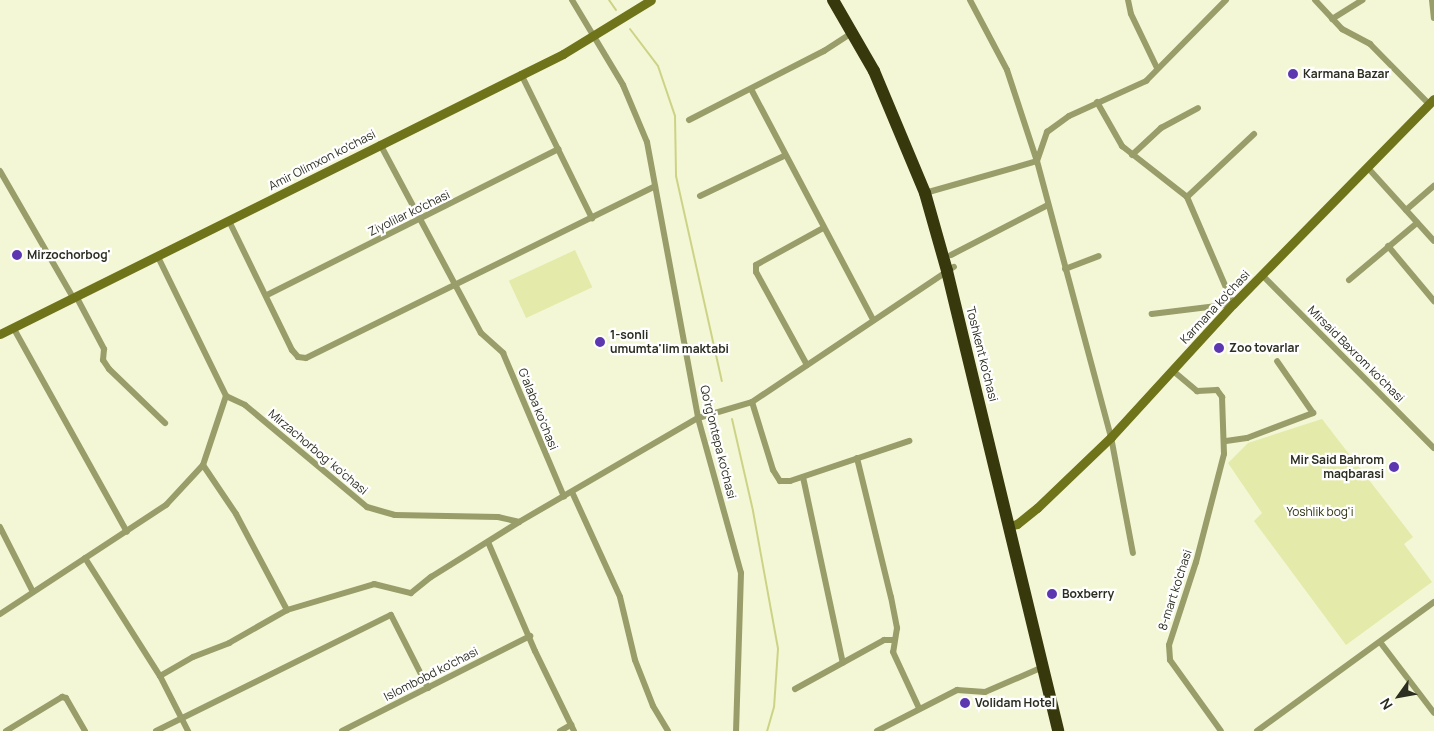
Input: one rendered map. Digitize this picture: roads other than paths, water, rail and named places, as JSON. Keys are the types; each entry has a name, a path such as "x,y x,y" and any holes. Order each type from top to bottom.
{"highway":[{"name":"Toshkent ko'chasi","path":"833,0 874,71 929,192"},
{"name":"Toshkent ko'chasi","path":"842,0 880,68 909,130 929,192 951,264 1013,525 1066,731"},
{"name":"Toshkent ko'chasi","path":"1013,525 1058,731"}],"street":[{"name":"Qo'rg'ontepa ko'chasi","path":"572,0 623,85 647,142 698,418 741,573 736,731"},
{"name":"Amir Olimxon ko'chasi","path":"0,334 158,257 522,74 650,0"},
{"path":"970,0 1007,70 1037,161 1110,437 1133,553"},
{"path":"1128,0 1131,14 1158,68"},
{"path":"1037,161 1047,132 1097,102 1146,81 1226,0"},
{"path":"1315,0 1342,29 1370,44 1432,101"},
{"path":"1332,19 1363,0"},
{"path":"1432,0 1434,18"},
{"path":"689,120 751,89 852,33"},
{"path":"522,74 592,218"},
{"path":"751,89 784,156 873,319"},
{"name":"Karmana ko'chasi","path":"1013,525 1110,437 1233,304 1432,101"},
{"path":"1097,102 1110,130 1132,155 1187,197 1233,304 1152,314"},
{"path":"1132,155 1161,128 1198,108"},
{"path":"1187,197 1254,134"},
{"name":"G'alaba ko'chasi","path":"380,144 419,221 481,333 503,353 564,497"},
{"name":"Ziyolilar ko'chasi","path":"267,295 419,221 559,149"},
{"path":"700,196 784,156"},
{"path":"929,192 1037,161"},
{"path":"1368,168 1434,241"},
{"path":"0,171 104,350 103,360 109,370 165,423"},
{"path":"229,221 298,357 306,358 655,186"},
{"path":"1406,210 1434,186"},
{"path":"160,676 193,657 229,643 287,610 374,584 411,593 430,576 698,418 752,402 951,264 1048,205"},
{"path":"1350,280 1417,223"},
{"path":"807,365 756,272 756,265 824,228"},
{"path":"1388,246 1434,301"},
{"path":"1065,270 1099,256"},
{"path":"0,614 32,590 127,532 166,504 203,466 226,396 158,257"},
{"name":"Mirsaid Baxrom ko'chasi","path":"1262,275 1434,448"},
{"path":"14,328 127,532"},
{"path":"1226,442 1247,438 1313,413 1311,406 1277,361"},
{"name":"8-mart ko'chasi","path":"1172,370 1197,391 1217,390 1222,397 1226,442 1196,562 1169,645 1170,660 1221,731"},
{"name":"Mirzachorbog' ko'chasi","path":"226,396 245,405 367,507 395,516 498,517 519,522"},
{"path":"752,402 773,470 780,481 802,477 909,441"},
{"path":"857,458 892,597 897,628 893,652 919,708"},
{"path":"203,466 236,514 287,610"},
{"path":"802,477 843,663"},
{"path":"572,492 608,566 620,597 635,660 653,706 668,731"},
{"path":"0,528 32,590"},
{"path":"488,542 572,728 560,731"},
{"path":"85,558 160,676 188,731"},
{"path":"1257,731 1434,602"},
{"path":"156,731 391,615 428,688"},
{"name":"Islombobd ko'chasi","path":"342,731 530,636"},
{"path":"795,689 884,640 894,640"},
{"path":"1380,642 1434,712"},
{"path":"877,731 957,690 985,692 1043,667"},
{"path":"6,731 62,696 66,698 85,731"}],"waterway":[{"path":"609,0 616,10"},
{"path":"630,29 658,66 675,116 676,176 722,381"},
{"path":"732,419 753,511 778,649 774,707 767,731"}],"place":[{"name":"Karmana Bazar","path":"1293,74"},
{"name":"Mirzochorbog'","path":"17,255"},
{"name":"1-sonli umumta'lim maktabi","path":"600,342"},
{"name":"Zoo tovarlar","path":"1219,348"},
{"name":"Mir Said Bahrom maqbarasi","path":"1394,467"},
{"name":"Boxberry","path":"1052,594"},
{"name":"Volidam Hotel","path":"965,703"}],"park label":[{"name":"Yoshlik bog'i","path":"1320,512"}]}
